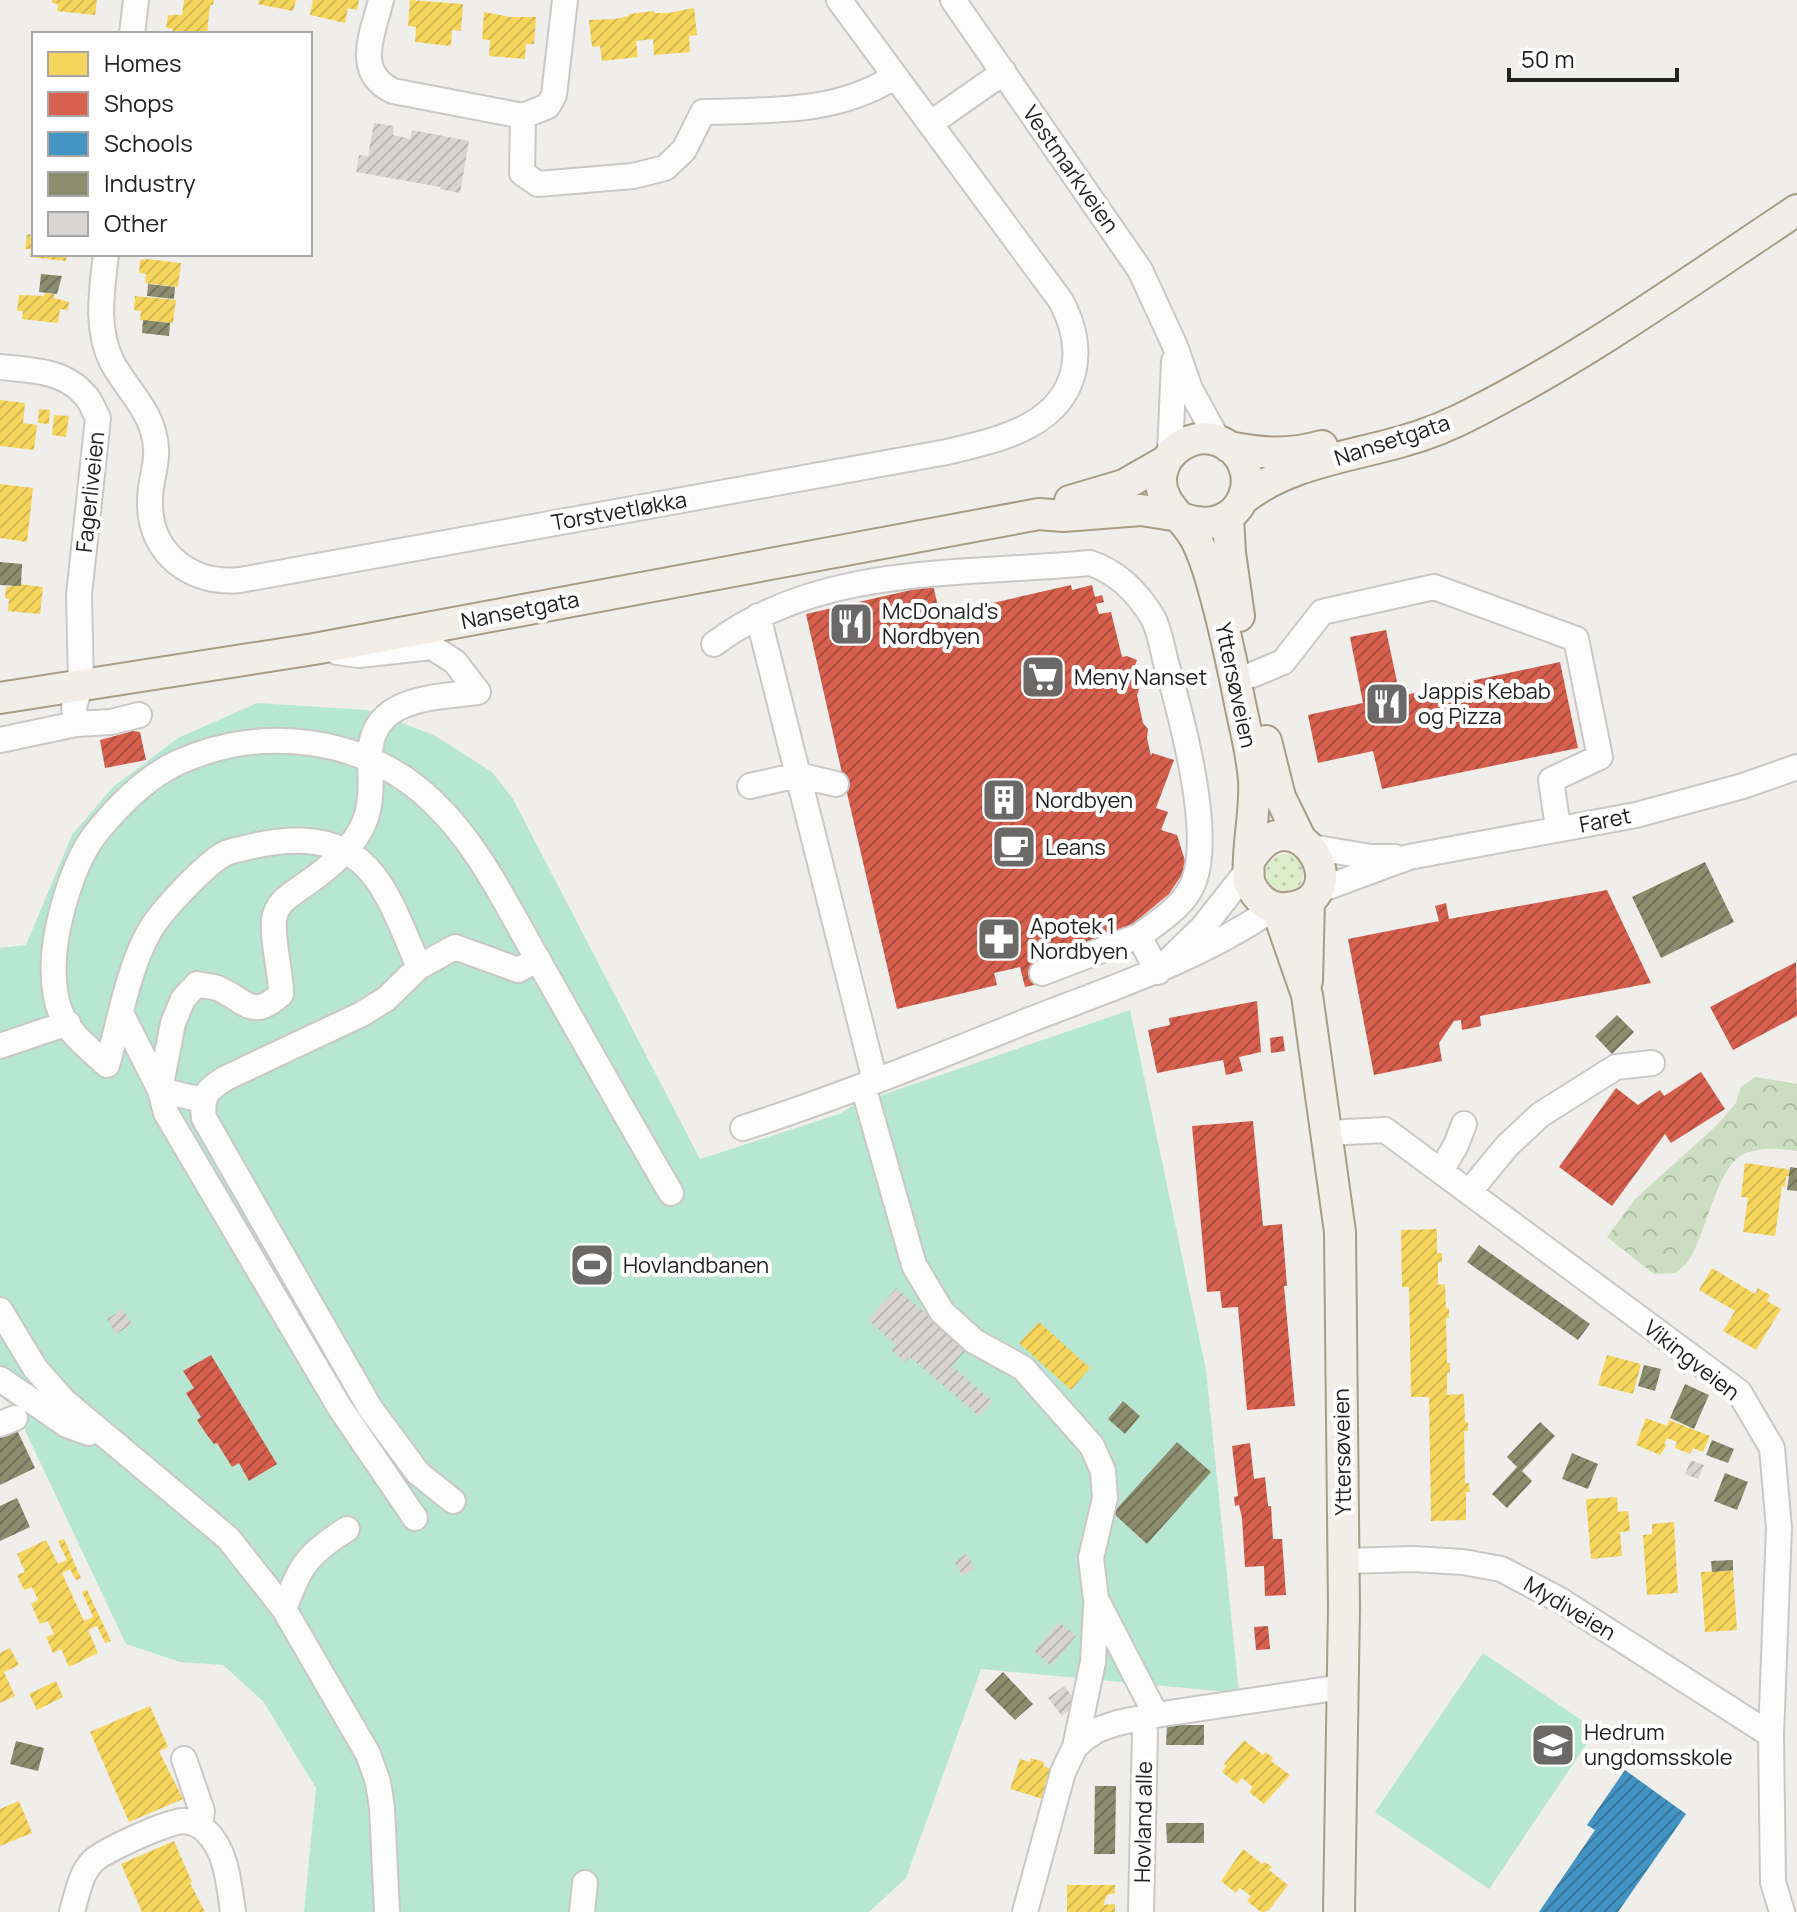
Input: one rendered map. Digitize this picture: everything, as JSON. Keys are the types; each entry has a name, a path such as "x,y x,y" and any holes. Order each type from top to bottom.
{"main road":[{"name":"Nansetgata","path":"1235,508 1262,484 1301,469 1405,441 1477,411 1642,313 1797,210"},
{"name":"Nansetgata","path":"1224,444 1256,453 1297,453 1397,425 1541,375"},
{"path":"1191,440 1224,444 1239,456 1245,468 1246,490 1235,508 1207,525 1181,518 1166,502 1162,490 1161,478 1168,458 1191,440"},
{"name":"Nansetgata","path":"0,698 314,649 1039,514 1062,503 1124,485 1168,458"},
{"name":"Yttersøveien","path":"1235,508 1235,595 1274,777 1280,797 1306,844"},
{"name":"Nansetgata","path":"1039,514 1063,516 1130,510 1181,518"},
{"name":"Yttersøveien","path":"1181,518 1197,540 1209,572 1225,630 1252,761 1254,804 1249,864"},
{"path":"1291,836 1306,844 1321,868 1313,896 1298,907 1276,909 1263,902 1254,894 1249,864 1257,848 1267,840 1291,836"},
{"name":"Yttersøveien","path":"1307,995 1313,896"},
{"name":"Yttersøveien","path":"1276,909 1307,995 1340,1232 1344,1561 1339,1912"}],"street":[{"path":"132,32 136,0"},
{"path":"381,0 368,59 375,80 393,91 523,116 548,106 554,95 565,0"},
{"name":"Torstvetløkka","path":"106,256 100,312 103,337 111,361 152,428 157,463 150,503 155,535 170,557 190,572 216,580 240,580 947,452 1031,425 1049,412 1071,380 1076,359 1072,322 1061,301 839,0"},
{"name":"Vestmarkveien","path":"967,6 1004,72 1140,270 1175,346 1190,389 1224,444"},
{"path":"931,123 1004,72"},
{"path":"523,116 522,173 538,184 633,176 665,168 674,161 684,150 703,112 828,105 872,90 894,77"},
{"name":"Vestmarkveien","path":"1168,458 1175,346"},
{"name":"Fagerliveien","path":"0,367 49,372 67,381 85,395 98,418 79,595 81,684 74,707 76,724"},
{"path":"714,644 770,609 868,582 914,574 1090,563 1123,579 1154,620 1179,707 1191,762 1200,856 1194,883 1173,911 1139,936 1042,973"},
{"path":"1252,675 1283,662 1322,612 1434,587 1576,639 1600,757 1551,780 1558,828"},
{"path":"758,616 914,1265 942,1312 974,1341 1023,1368 1092,1446 1103,1471 1105,1498 1091,1558 1096,1599 1093,1662 1075,1747 1063,1772 1025,1912"},
{"path":"160,1090 173,1023 183,999 197,984 218,989 247,1008 269,1005 281,994 274,918 291,892 311,881 344,851 364,823 372,779 372,734 395,708 412,701 478,692 455,662 432,647 359,655 314,649"},
{"path":"0,740 139,715"},
{"path":"419,967 378,879 360,860 344,851 324,843 300,840 269,842 225,853 186,887 150,930 132,973 107,1065 62,1016 52,967 68,887 95,834 138,789 178,762 234,743 282,740 340,747 396,772 431,800 473,850 671,1193"},
{"name":"Faret","path":"1306,844 1371,857 1409,857 1636,815 1743,786 1797,767"},
{"path":"750,786 798,775 836,784"},
{"name":"Faret","path":"1313,896 1409,857"},
{"path":"1158,972 1203,927 1249,864"},
{"path":"743,1128 827,1101 1158,972 1220,943 1276,909"},
{"path":"1139,936 1158,972"},
{"path":"453,1501 418,1473 370,1408 204,1118 202,1100 210,1087 226,1078 362,1014 386,999 419,967 455,947 518,970 538,959"},
{"path":"122,1015 160,1090 166,1113 340,1408 415,1518"},
{"path":"0,1046 68,1023"},
{"path":"1469,1192 1507,1146 1540,1115 1616,1067 1652,1063"},
{"path":"160,1090 202,1100"},
{"path":"1441,1171 1464,1124"},
{"name":"Vikingveien","path":"1327,1133 1385,1130 1739,1392 1772,1448 1779,1528 1771,1735 1773,1882 1782,1912"},
{"path":"0,1310 35,1368 54,1390 228,1538 284,1609 354,1729 373,1768 382,1808 387,1912"},
{"path":"0,1379 67,1425 114,1443"},
{"path":"284,1609 307,1559 347,1529"},
{"name":"Mydiveien","path":"1344,1561 1413,1559 1463,1562 1501,1569 1560,1600 1771,1735"},
{"path":"1096,1599 1150,1724"},
{"path":"1075,1747 1097,1730 1150,1724 1342,1687"},
{"name":"Hovland alle","path":"1141,1912 1150,1724"},
{"path":"184,1759 202,1811 200,1826"},
{"path":"72,1912 85,1874 100,1855 177,1822 200,1826 217,1844 233,1912"},
{"path":"582,1912 585,1883"}],"green space":[{"name":"Hovlandbanen","path":"257,703 367,710 434,735 492,772 513,799 700,1159 839,1114 856,1104 1130,1010 1206,1370 1239,1693 981,1669 906,1878 869,1912 304,1912 316,1788 263,1701 223,1665 180,1662 126,1644 14,1407 0,1396 0,948 26,945 72,835 113,787 178,738"},
{"path":"1285,854 1299,859 1304,873 1299,887 1285,892 1271,887 1266,873 1271,859"},
{"path":"1755,1077 1797,1084 1797,1151 1755,1151 1733,1162 1718,1188 1688,1262 1675,1273 1654,1274 1607,1237 1635,1199 1717,1125 1736,1103 1741,1087"},
{"name":"Hedrum ungdomsskole","path":"1483,1653 1596,1730 1489,1889 1375,1812"}],"building: Homes":[{"path":"52,0 97,0 95,15 57,11 58,4 52,3"},
{"path":"184,0 214,0 210,5 207,32 172,32 173,29 166,28 168,15 182,15"},
{"path":"259,0 296,0 293,11 258,4"},
{"path":"313,0 359,0 357,10 348,8 345,23 310,15"},
{"path":"410,0 463,4 461,31 452,30 451,46 415,42 416,27 408,26"},
{"path":"694,8 697,35 689,36 690,52 654,55 653,39 636,41 638,57 602,61 600,46 592,47 589,20"},
{"path":"484,12 510,17 536,17 534,44 526,44 525,59 489,56 490,40 482,39"},
{"path":"27,234 32,235 32,256 67,256 66,261 30,257 31,249 25,249"},
{"path":"140,260 181,263 178,287 145,283 146,274 139,273"},
{"path":"45,293 69,302 68,310 60,309 58,323 22,319 23,311 17,311 19,295 44,296"},
{"path":"135,296 176,300 173,323 140,320 141,311 134,310"},
{"path":"0,400 25,403 23,423 37,425 34,450 0,446"},
{"path":"39,409 50,410 49,424 38,423"},
{"path":"54,415 69,416 66,437 52,435"},
{"path":"0,484 33,488 27,542 0,538"},
{"path":"11,583 43,587 40,614 8,611 6,587 11,587"},
{"path":"1745,1163 1790,1172 1790,1176 1786,1176 1785,1187 1782,1186 1775,1236 1743,1232 1748,1198 1741,1197"},
{"path":"1437,1229 1437,1253 1442,1253 1442,1262 1438,1262 1438,1285 1445,1284 1446,1308 1449,1308 1449,1318 1446,1318 1447,1363 1450,1363 1447,1395 1464,1394 1465,1422 1468,1422 1468,1431 1464,1431 1465,1483 1469,1483 1470,1492 1466,1492 1466,1520 1431,1521 1429,1397 1411,1397 1409,1287 1402,1287 1401,1230"},
{"path":"1712,1268 1755,1294 1758,1288 1770,1295 1767,1301 1781,1309 1756,1350 1723,1331 1735,1311 1699,1290"},
{"path":"1039,1322 1090,1368 1071,1390 1019,1343"},
{"path":"1607,1355 1641,1364 1633,1394 1598,1385"},
{"path":"1646,1418 1667,1426 1669,1420 1710,1436 1703,1452 1693,1448 1690,1454 1675,1448 1677,1442 1667,1438 1664,1444 1667,1445 1660,1455 1636,1445"},
{"path":"1617,1497 1618,1512 1628,1511 1630,1531 1620,1532 1622,1556 1591,1559 1586,1499"},
{"path":"1674,1522 1678,1593 1647,1595 1643,1535 1652,1534 1652,1524"},
{"path":"64,1539 81,1578 76,1580 70,1569 62,1573 84,1621 93,1617 82,1592 87,1590 111,1641 105,1643 97,1626 88,1630 98,1653 69,1667 61,1649 53,1653 46,1637 54,1634 48,1621 40,1624 31,1604 38,1600 32,1587 24,1590 17,1575 25,1572 17,1554 46,1540 58,1564 67,1560 58,1541"},
{"path":"1733,1570 1737,1630 1705,1632 1701,1572"},
{"path":"10,1648 19,1665 4,1672 15,1696 0,1703 0,1653"},
{"path":"56,1681 63,1697 37,1710 29,1694"},
{"path":"150,1706 168,1747 159,1751 183,1799 129,1822 90,1732"},
{"path":"1244,1740 1263,1755 1266,1752 1273,1758 1271,1761 1290,1775 1264,1804 1249,1792 1253,1787 1242,1778 1237,1784 1222,1772 1226,1766 1224,1764"},
{"path":"1031,1758 1055,1770 1046,1800 1010,1789 1020,1759 1030,1762"},
{"path":"19,1801 32,1833 0,1846 0,1809"},
{"path":"174,1841 205,1912 142,1912 121,1864"},
{"path":"1243,1849 1262,1864 1265,1862 1272,1867 1269,1870 1288,1885 1269,1910 1264,1912 1247,1901 1251,1896 1240,1888 1236,1893 1221,1881"},
{"path":"1067,1885 1115,1885 1115,1893 1107,1895 1103,1905 1115,1904 1115,1912 1067,1912"}],"building: Shops":[{"name":"Nordbyen","path":"933,585 940,615 1071,585 1072,590 1092,585 1095,597 1102,595 1104,602 1096,604 1099,614 1111,612 1122,657 1137,660 1132,673 1133,678 1142,681 1137,695 1143,723 1148,729 1151,756 1152,753 1174,760 1156,808 1168,812 1161,830 1177,835 1187,867 1169,894 1123,932 1034,966 1038,984 1025,987 1020,967 994,973 997,985 897,1009 847,793 842,791 842,773 806,614"},
{"path":"1386,630 1400,696 1560,662 1578,748 1382,789 1373,751 1318,763 1308,715 1363,703 1350,637"},
{"path":"140,732 146,760 105,768 100,740"},
{"path":"1607,890 1651,983 1480,1016 1481,1026 1462,1030 1461,1020 1454,1021 1439,1043 1442,1061 1374,1075 1348,939 1439,921 1435,906 1446,903 1449,919"},
{"path":"1796,962 1797,1016 1733,1050 1710,1007"},
{"path":"1257,1001 1261,1052 1239,1057 1243,1071 1226,1075 1223,1060 1157,1073 1148,1030 1170,1025 1169,1018"},
{"path":"1283,1036 1285,1051 1271,1053 1270,1038"},
{"path":"1701,1072 1725,1109 1671,1143 1665,1134 1612,1206 1559,1167 1616,1088 1638,1105 1660,1090 1664,1096"},
{"path":"1253,1121 1263,1226 1282,1224 1287,1286 1284,1286 1295,1406 1247,1410 1238,1307 1222,1308 1220,1291 1207,1292 1192,1126"},
{"path":"211,1355 277,1464 249,1481 239,1463 232,1467 217,1443 214,1444 207,1435 197,1420 201,1417 186,1393 194,1388 183,1371"},
{"path":"1250,1443 1254,1479 1265,1477 1273,1539 1282,1539 1286,1595 1265,1596 1264,1566 1245,1567 1242,1518 1234,1497 1238,1496 1232,1446"},
{"path":"1268,1626 1270,1649 1256,1650 1254,1627"}],"building: Schools":[{"path":"1625,1770 1686,1814 1618,1912 1539,1912 1595,1830 1587,1825"}],"building: Industry":[{"path":"41,274 62,276 57,294 39,292"},
{"path":"148,284 175,287 174,299 147,296"},
{"path":"143,320 170,323 169,336 142,333"},
{"path":"0,562 22,564 21,586 0,585"},
{"path":"1705,862 1734,922 1661,958 1632,897"},
{"path":"1617,1015 1634,1032 1612,1054 1595,1036"},
{"path":"1790,1167 1797,1168 1797,1191 1787,1190"},
{"path":"1479,1245 1590,1324 1578,1340 1467,1262"},
{"path":"1644,1365 1661,1369 1655,1391 1638,1386"},
{"path":"1685,1384 1709,1395 1694,1429 1670,1418"},
{"path":"1123,1401 1140,1416 1125,1434 1108,1419"},
{"path":"1540,1422 1555,1436 1522,1471 1532,1481 1507,1508 1492,1494 1517,1467 1507,1457"},
{"path":"16,1428 35,1468 0,1485 0,1436"},
{"path":"1712,1440 1734,1449 1728,1463 1706,1455"},
{"path":"1177,1442 1211,1472 1147,1544 1113,1513"},
{"path":"1572,1453 1598,1464 1588,1489 1562,1479"},
{"path":"1725,1473 1748,1482 1737,1510 1714,1501"},
{"path":"17,1498 30,1527 0,1541 0,1506"},
{"path":"1733,1560 1733,1570 1712,1572 1711,1561"},
{"path":"1003,1672 1033,1704 1015,1720 985,1690"},
{"path":"1167,1725 1204,1725 1204,1745 1166,1745"},
{"path":"16,1741 44,1748 38,1771 10,1764"},
{"path":"1095,1786 1116,1786 1115,1854 1094,1854"},
{"path":"1166,1823 1204,1823 1204,1843 1167,1843"}],"building: Other":[{"path":"374,123 394,126 393,135 410,139 412,130 469,141 460,193 356,172 359,155 368,156"},
{"path":"896,1288 967,1349 952,1366 992,1401 979,1416 910,1357 905,1362 891,1350 896,1345 868,1320"},
{"path":"123,1309 132,1324 116,1334 107,1319"},
{"path":"1691,1460 1704,1465 1698,1479 1685,1474"},
{"path":"966,1554 975,1568 963,1576 954,1562"},
{"path":"1059,1622 1076,1636 1051,1666 1034,1651"},
{"path":"1064,1686 1078,1703 1062,1716 1048,1698"}],"place":[{"name":"McDonald's Nordbyen","path":"851,624"},
{"name":"Meny Nanset","path":"1043,677"},
{"name":"Jappis Kebab og Pizza","path":"1387,704"},
{"name":"Nordbyen","path":"1004,800"},
{"name":"Leans","path":"1014,847"},
{"name":"Apotek 1 Nordbyen","path":"999,939"},
{"name":"Hovlandbanen","path":"592,1265"},
{"name":"Hedrum ungdomsskole","path":"1553,1745"}]}
